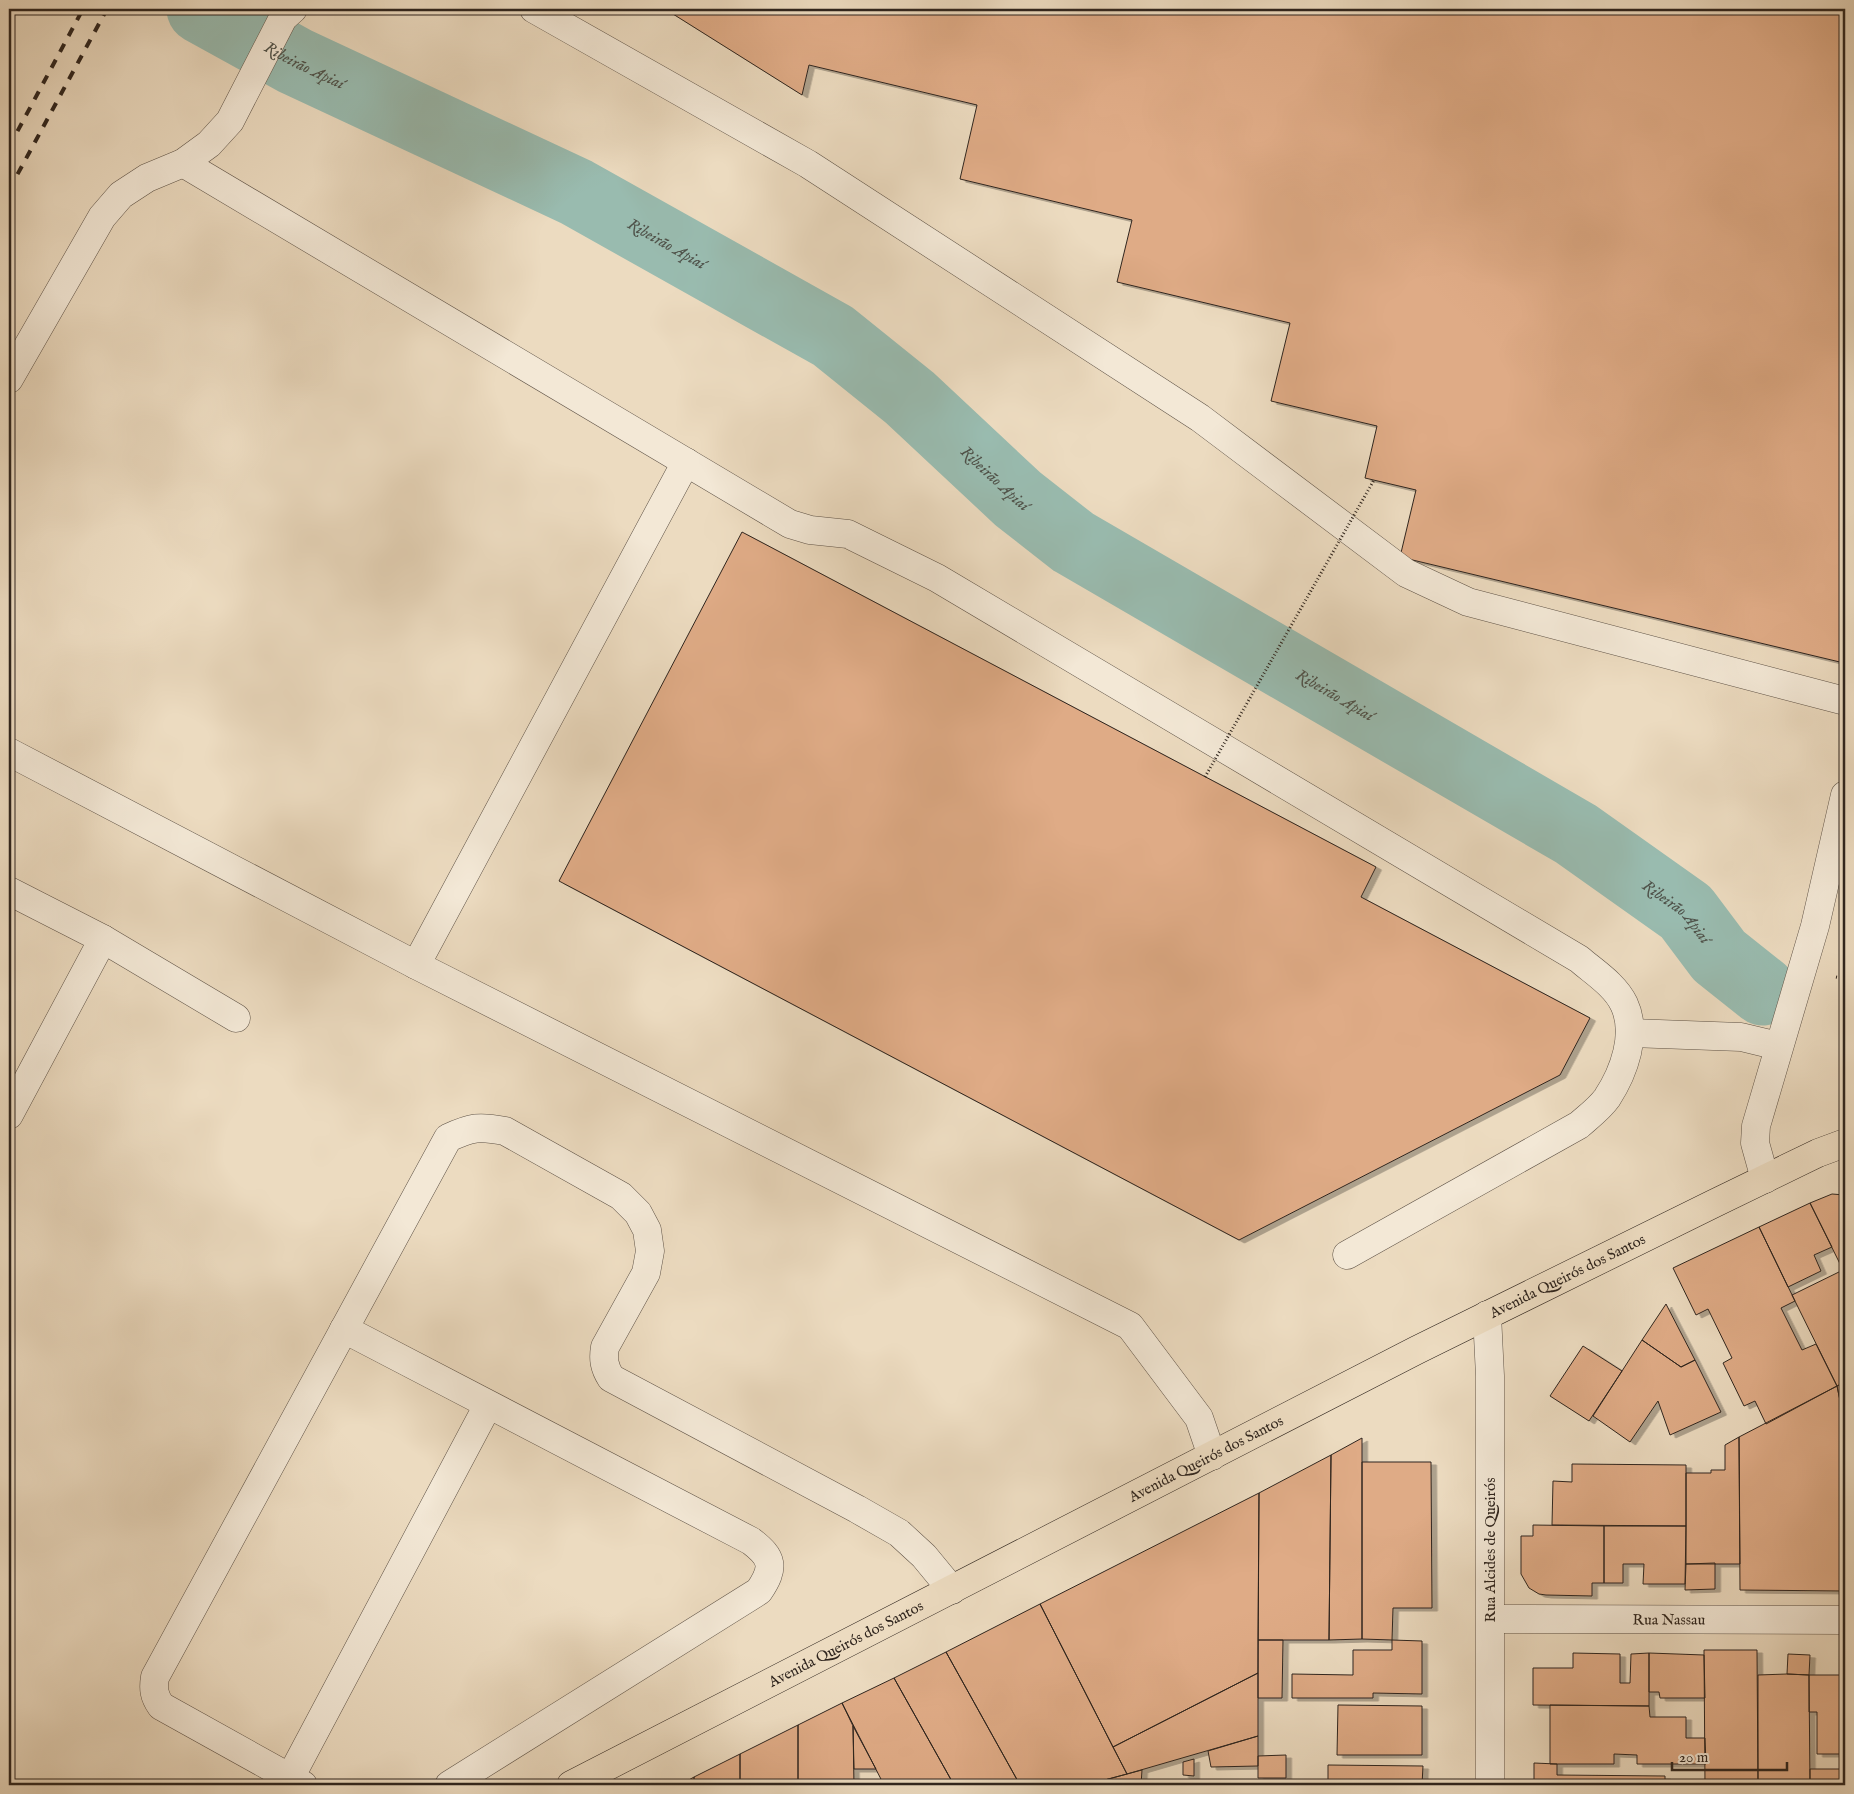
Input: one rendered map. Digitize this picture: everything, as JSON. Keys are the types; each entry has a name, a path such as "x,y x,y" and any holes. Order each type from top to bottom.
{"main road":[{"name":"Avenida Queirós dos Santos","path":"571,1785 1487,1315 1845,1142"}],"street":[{"path":"534,9 808,164 1200,418 1406,573 1468,602 1845,701"},
{"path":"9,379 102,217 121,194 147,178 183,164 210,144 230,121 288,14"},
{"path":"183,164 790,524 810,530 848,534 937,578 1579,959 1611,986 1624,1005 1631,1033 1621,1072 1606,1100 1579,1125 1347,1255"},
{"path":"416,965 686,462"},
{"path":"9,752 416,965 1130,1326 1199,1418 1212,1456"},
{"path":"1765,1179 1754,1134 1778,1046 1815,926 1845,795"},
{"path":"9,891 103,939 236,1018"},
{"path":"9,1115 103,939"},
{"path":"1631,1033 1741,1037 1778,1046"},
{"path":"488,1405 296,1781 161,1706 155,1697 154,1677 448,1138 467,1129 485,1127 505,1131 621,1196 638,1213 647,1230 650,1251 646,1273 605,1346 603,1358 606,1370 611,1378 899,1533 924,1556 952,1590"},
{"name":"Rua Alcides de Queirós","path":"1487,1315 1490,1376 1490,1785"},
{"path":"344,1329 751,1541 765,1552 770,1568 768,1578 759,1591 450,1785"},
{"name":"Rua Nassau","path":"1491,1620 1845,1620"}],"path":[{"path":"1206,777 1374,480"}],"building":[{"path":"665,9 1845,9 1844,663 1400,557 1416,490 1365,478 1377,426 1271,401 1290,323 1117,282 1132,220 960,179 977,105 809,65 802,95"},
{"path":"742,532 1376,867 1361,897 1590,1018 1560,1075 1239,1240 559,881"},
{"path":"1832,1194 1845,1195 1845,1274 1810,1203"},
{"path":"1810,1203 1832,1247 1814,1255 1821,1271 1788,1287 1759,1227"},
{"path":"1759,1227 1795,1301 1781,1308 1802,1350 1816,1344 1837,1386 1766,1424 1755,1401 1744,1406 1723,1363 1732,1358 1708,1309 1696,1315 1673,1268"},
{"path":"1843,1270 1845,1274 1845,1382 1837,1386 1792,1295"},
{"path":"1666,1304 1695,1360 1681,1367 1642,1340"},
{"path":"1642,1340 1681,1367 1695,1360 1721,1412 1670,1435 1658,1401 1630,1442 1593,1416"},
{"path":"1583,1346 1622,1371 1589,1421 1550,1396"},
{"path":"1845,1382 1845,1414 1843,1415 1837,1386"},
{"path":"1837,1386 1843,1415 1844,1591 1740,1590 1739,1437"},
{"path":"1845,1414 1845,1445 1843,1446 1843,1415"},
{"path":"1739,1437 1740,1564 1686,1564 1686,1473 1711,1473 1711,1470 1725,1470 1725,1445"},
{"path":"1362,1438 1362,1639 1329,1640 1331,1455"},
{"path":"1843,1446 1845,1447 1845,1488 1844,1488"},
{"path":"1331,1455 1329,1640 1258,1640 1259,1493"},
{"path":"1362,1462 1431,1462 1432,1608 1393,1608 1392,1640 1362,1639"},
{"path":"1572,1464 1686,1465 1686,1526 1552,1525 1553,1481 1572,1482"},
{"path":"1259,1493 1258,1673 1113,1747 1040,1604"},
{"path":"1533,1525 1604,1526 1604,1583 1592,1583 1592,1596 1546,1595 1539,1594 1529,1588 1521,1574 1521,1536 1533,1536"},
{"path":"1604,1526 1686,1526 1685,1584 1643,1584 1644,1564 1623,1564 1623,1583 1604,1583"},
{"path":"1715,1563 1715,1589 1685,1590 1686,1564"},
{"path":"1040,1604 1127,1774 1086,1785 1020,1785 946,1652"},
{"path":"1258,1640 1283,1640 1282,1698 1258,1698"},
{"path":"1392,1640 1422,1641 1422,1694 1373,1693 1373,1698 1292,1698 1292,1674 1353,1675 1353,1650 1392,1650"},
{"path":"1704,1650 1757,1650 1758,1785 1705,1785"},
{"path":"946,1652 1020,1785 954,1785 894,1678"},
{"path":"1573,1653 1620,1654 1620,1683 1630,1683 1631,1654 1649,1653 1649,1706 1533,1705 1533,1668 1573,1668"},
{"path":"1649,1653 1704,1655 1705,1698 1660,1698 1659,1692 1649,1692"},
{"path":"1788,1654 1810,1655 1809,1675 1787,1674"},
{"path":"1258,1673 1258,1736 1127,1774 1113,1747"},
{"path":"1758,1675 1809,1675 1810,1785 1758,1785"},
{"path":"1809,1675 1845,1675 1845,1754 1817,1754 1817,1712 1809,1712"},
{"path":"894,1678 954,1785 884,1785 842,1703"},
{"path":"842,1703 853,1726 854,1785 798,1785 798,1725"},
{"path":"1338,1705 1422,1706 1422,1755 1337,1755"},
{"path":"1550,1705 1649,1706 1650,1717 1686,1717 1686,1738 1705,1738 1706,1764 1637,1764 1637,1755 1614,1754 1614,1764 1550,1764"},
{"path":"798,1725 798,1785 740,1785 740,1754"},
{"path":"853,1726 876,1769 854,1769"},
{"path":"1258,1736 1258,1766 1211,1767 1208,1751"},
{"path":"740,1754 740,1785 694,1785 694,1777"},
{"path":"1286,1755 1286,1778 1258,1778 1258,1756"},
{"path":"1194,1759 1194,1776 1183,1775 1183,1762"},
{"path":"1534,1763 1557,1764 1557,1775 1665,1776 1665,1785 1556,1785 1556,1780 1534,1780"},
{"path":"1328,1765 1423,1766 1422,1785 1328,1785"},
{"path":"1810,1769 1845,1769 1845,1785 1810,1785"},
{"path":"1142,1770 1141,1785 1086,1785 1127,1774"},
{"path":"694,1777 694,1785 680,1785"},
{"path":"1258,1784 1328,1785 1258,1785"}],"waterway":[{"name":"Ribeirão Apiaí","path":"201,9 295,61 576,192 833,336 910,398 1018,499 1073,542 1576,834 1686,912 1719,956 1763,991"}],"railway":[{"path":"9,147 83,9"},
{"path":"9,190 107,9"}]}
